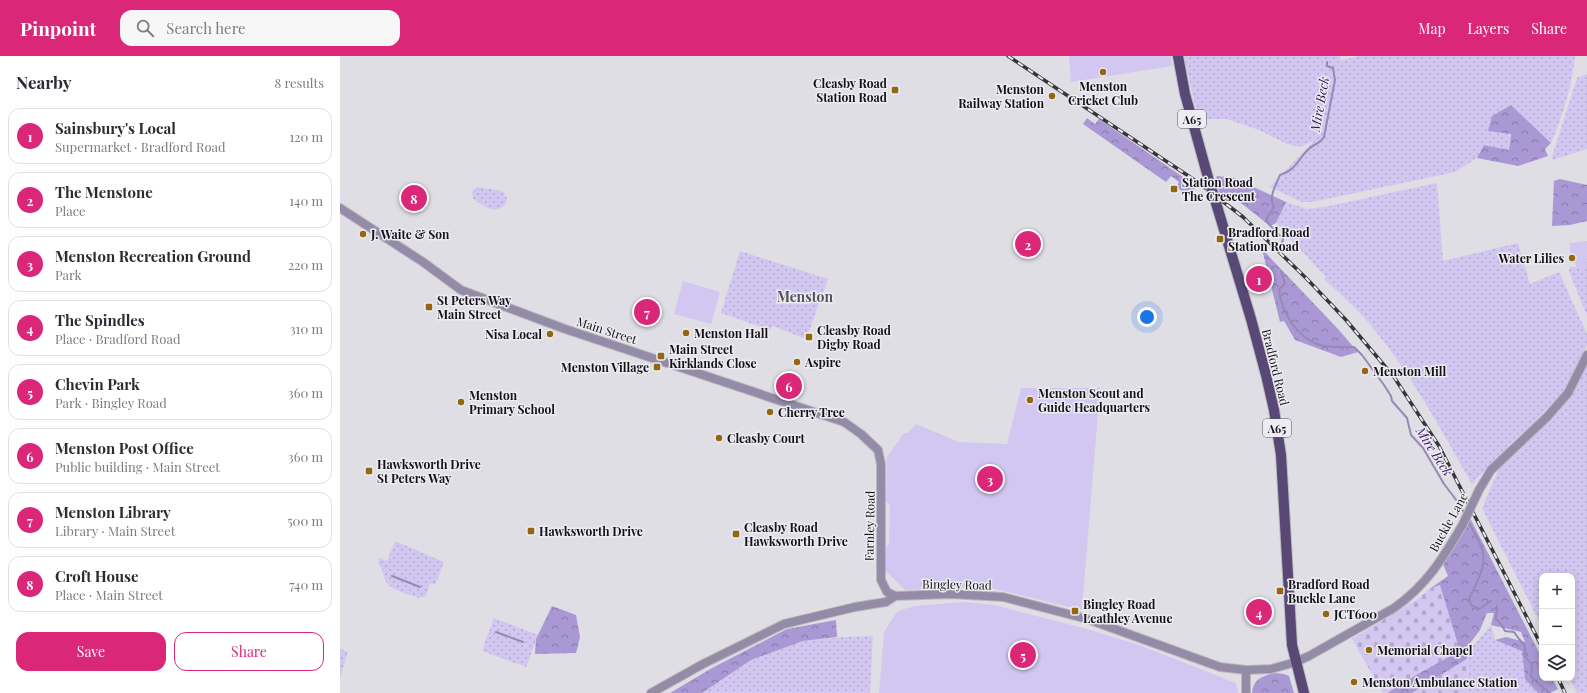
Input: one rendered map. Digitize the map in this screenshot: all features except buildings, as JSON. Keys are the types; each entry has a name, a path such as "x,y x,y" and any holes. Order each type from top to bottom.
{"main road":[{"name":"Bradford Road","path":"1178,56 1185,94 1251,319 1274,410 1281,455 1292,641 1304,693"}],"street":[{"name":"Main Street","path":"340,208 433,269 461,290 565,329 844,422 861,434 878,450"},
{"name":"Buckle Lane","path":"1296,662 1394,608 1417,590 1443,557 1491,470 1547,417 1568,393 1587,355"},
{"name":"Farnley Road","path":"878,450 882,480 881,580 887,592 895,596"},
{"name":"Bingley Road","path":"651,693 703,664 784,624 855,607 886,602 895,596 951,594 1003,597 1087,620 1211,664 1246,670 1271,669 1296,662"},
{"path":"1246,670 1246,693"}],"green space":[{"name":"Menston Cricket Club","path":"1069,56 1171,56 1172,66 1071,82"},
{"path":"1184,56 1340,56 1341,60 1359,56 1575,56 1572,78 1566,100 1551,143 1511,105 1509,150 1484,145 1477,158 1455,172 1312,202 1302,202 1270,187 1314,141 1299,147 1287,144 1259,130 1227,119 1198,119"},
{"path":"1587,74 1587,149 1553,160 1552,157 1577,78"},
{"path":"1511,105 1551,143 1545,149 1548,156 1518,166 1477,158 1484,145 1509,150 1511,134 1488,131 1492,116"},
{"path":"1087,118 1095,124 1099,119 1196,186 1190,197 1176,187 1179,182 1171,176 1166,182 1083,124"},
{"path":"1217,176 1234,178 1286,202 1276,223 1270,226 1231,195 1220,196 1216,179"},
{"path":"1560,179 1587,185 1587,221 1570,225 1552,226 1554,181"},
{"path":"1437,183 1443,261 1518,243 1530,284 1559,272 1587,334 1587,346 1563,392 1472,484 1422,397 1394,355 1362,315 1324,279 1326,277 1276,223 1286,202 1307,209 1329,206"},
{"path":"477,187 502,191 507,198 506,204 502,208 493,210 486,207 473,199 472,192"},
{"path":"1587,241 1587,261 1584,267 1576,267 1575,263 1570,263 1570,243"},
{"path":"1262,249 1358,352 1341,357 1295,340 1284,321 1280,322"},
{"path":"740,251 828,279 806,339 773,326 770,330 721,313"},
{"path":"1587,261 1587,316 1569,271 1570,267 1584,267"},
{"path":"683,281 720,292 711,324 674,314"},
{"path":"1587,362 1587,693 1577,693 1571,681 1575,681 1575,573 1539,573 1539,621 1482,508 1501,464 1552,418 1565,402"},
{"path":"1021,388 1100,388 1082,610 987,587 905,590 885,570 886,548 889,543 890,505 886,502 887,457 904,433 908,433 916,424 959,442 1007,444"},
{"path":"1470,518 1539,652 1539,681 1554,681 1558,689 1550,693 1538,693 1525,679 1522,651 1495,640 1506,637 1525,642 1521,632 1491,625 1494,613 1487,613 1480,630 1468,646 1467,659 1412,693 1387,693 1416,675 1440,585 1428,590 1448,576 1443,564"},
{"path":"395,541 444,562 435,585 430,583 426,596 419,598 402,592 389,586 386,581 378,563 379,558 387,561"},
{"path":"1440,585 1460,651 1387,693 1383,693 1352,639 1419,598 1428,590"},
{"path":"962,602 994,605 1087,629 1139,645 1236,683 1238,693 879,693 884,632 896,613 914,606"},
{"path":"552,606 576,615 580,637 576,653 535,654 536,639"},
{"path":"494,618 538,635 526,667 482,651"},
{"path":"836,620 837,637 803,641 751,660 702,693 670,693 712,668 787,629"},
{"path":"1491,625 1495,640 1522,650 1525,679 1538,693 1468,693 1467,653"},
{"path":"873,636 870,693 702,693 751,660 803,641"},
{"path":"340,649 348,652 340,678"},
{"path":"1467,659 1468,693 1412,693"},
{"path":"1275,673 1289,676 1294,693 1252,693 1256,681 1266,675"}],"waterway":[{"name":"Mire Beck","path":"1282,243 1283,239 1267,222 1267,218 1274,207 1272,203 1272,195 1280,175 1286,173 1294,167 1306,152 1324,137 1335,80 1333,68 1327,66 1327,62"},
{"name":"Mire Beck","path":"1281,271 1285,284 1279,289 1280,298 1287,315 1297,330 1312,342 1328,347 1354,347 1362,355 1384,385 1391,396 1392,401 1407,418 1411,435 1423,448 1444,484 1460,505 1465,515"},
{"name":"Mire Beck","path":"1468,521 1480,544 1484,558 1479,577 1469,599 1471,605 1479,609 1491,601"},
{"path":"392,576 420,587"},
{"name":"Mire Beck","path":"1497,606 1496,619 1505,631 1514,632 1525,646 1525,656 1532,665 1531,676 1550,693"},
{"path":"496,632 523,642"}],"railway":[{"path":"1008,56 1199,183 1243,217 1307,279 1346,320 1394,377 1439,446 1541,645"},
{"path":"1559,681 1565,693"}],"place":[{"name":"Menston Cricket Club","path":"1103,72"},
{"name":"Cleasby Road Station Road","path":"895,90"},
{"name":"Menston Railway Station","path":"1052,96"},
{"name":"Station Road The Crescent","path":"1174,189"},
{"name":"Croft House","path":"414,198"},
{"name":"J. Waite & Son","path":"363,234"},
{"name":"Bradford Road Station Road","path":"1220,239"},
{"name":"The Menstone","path":"1028,244"},
{"name":"Water Lilies","path":"1572,258"},
{"name":"Sainsbury's Local","path":"1259,279"},
{"name":"St Peters Way Main Street","path":"429,307"},
{"name":"Menston Library","path":"647,312"},
{"name":"Menston Hall","path":"686,333"},
{"name":"Nisa Local","path":"550,334"},
{"name":"Cleasby Road Digby Road","path":"809,337"},
{"name":"Main Street Kirklands Close","path":"661,356"},
{"name":"Aspire","path":"797,362"},
{"name":"Menston Village","path":"657,367"},
{"name":"Menston Mill","path":"1365,371"},
{"name":"Menston Post Office","path":"789,386"},
{"name":"Menston Scout and Guide Headquarters","path":"1030,400"},
{"name":"Menston Primary School","path":"461,402"},
{"name":"Cherry Tree","path":"770,412"},
{"name":"Cleasby Court","path":"719,438"},
{"name":"Hawksworth Drive St Peters Way","path":"369,471"},
{"name":"Menston Recreation Ground","path":"990,479"},
{"name":"Hawksworth Drive","path":"531,531"},
{"name":"Cleasby Road Hawksworth Drive","path":"736,534"},
{"name":"Bradford Road Buckle Lane","path":"1280,591"},
{"name":"Bingley Road Leathley Avenue","path":"1075,611"},
{"name":"The Spindles","path":"1259,612"},
{"name":"JCT600","path":"1326,614"},
{"name":"Memorial Chapel","path":"1369,650"},
{"name":"Chevin Park","path":"1023,655"},
{"name":"Menston Ambulance Station","path":"1354,682"}],"district":[{"name":"Menston","path":"805,296"}]}
